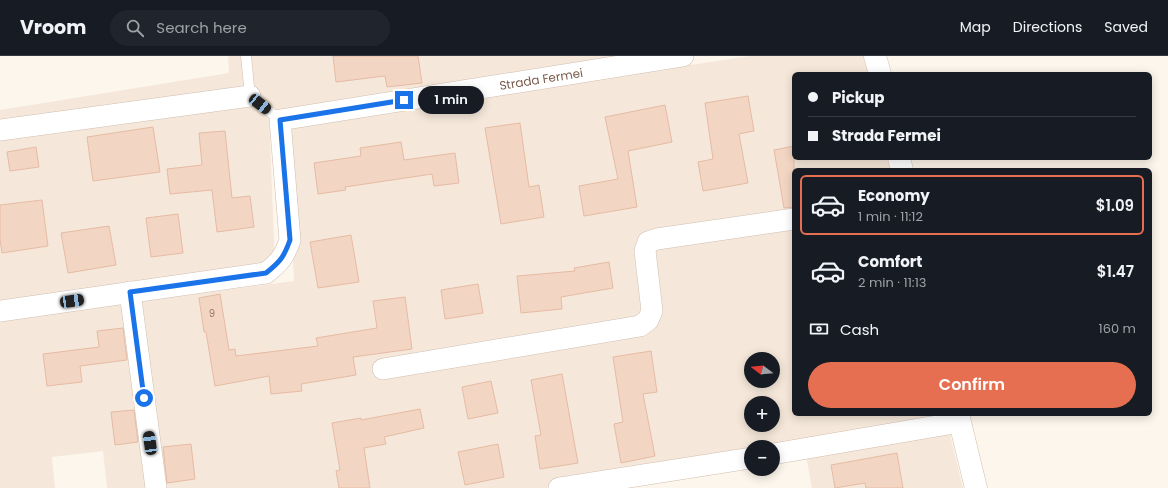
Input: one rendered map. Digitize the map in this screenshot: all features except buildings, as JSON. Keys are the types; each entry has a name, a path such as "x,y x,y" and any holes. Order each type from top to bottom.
{"main road":[{"path":"875,56 879,72"},
{"path":"959,418 976,488"}],"street":[{"name":"Strada Fermei","path":"280,120 683,56"},
{"path":"0,130 250,96"},
{"path":"0,311 266,273 277,265 285,254 290,240 280,120"},
{"path":"383,368 640,326 648,320 652,311 645,251 648,242 657,239 792,219"},
{"path":"130,292 156,488"},
{"path":"780,453 959,418"},
{"path":"559,488 744,459"}],"lane":[{"path":"246,56 250,96 280,120"}],"shaded area":[{"path":"228,56 659,56 269,116 275,263 0,303 0,110 229,73"},
{"path":"750,56 864,56 868,72 792,72 792,160 888,160 890,168 792,168 792,416 945,416 963,488 812,488 805,450 780,448 780,440 744,440 744,459 564,488 107,488 103,451 52,457 55,488 0,488 0,320 294,281 287,126"}],"route":[{"path":"144,398 130,292 266,273 277,265 285,254 290,240 280,120 404,100"}]}
